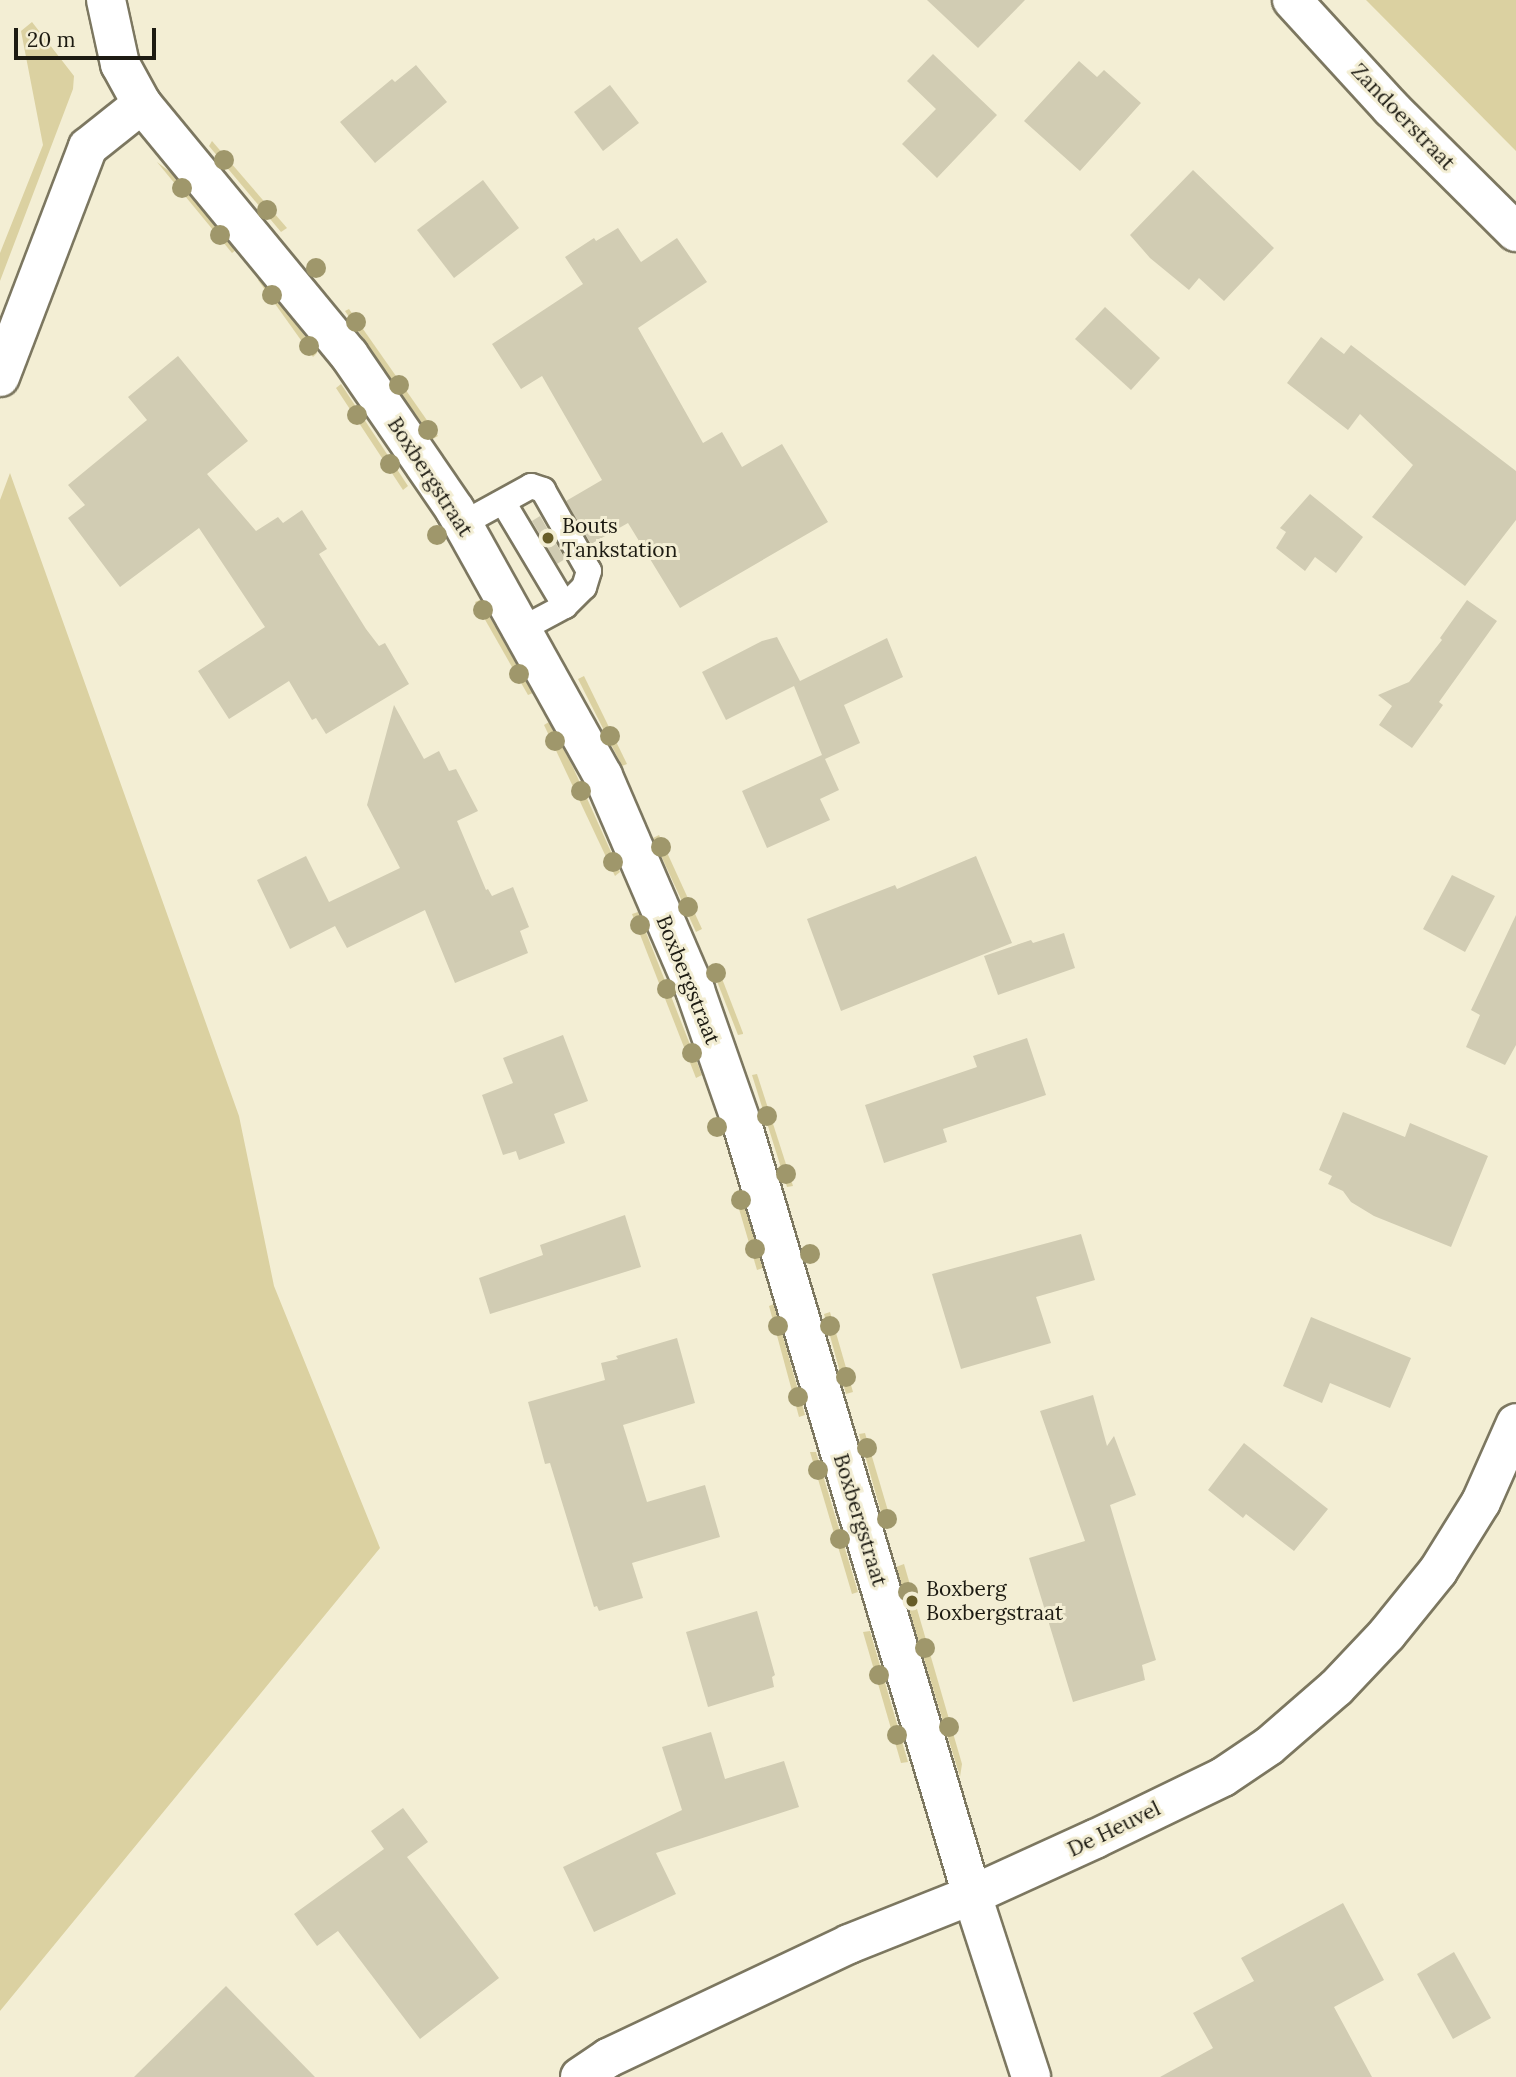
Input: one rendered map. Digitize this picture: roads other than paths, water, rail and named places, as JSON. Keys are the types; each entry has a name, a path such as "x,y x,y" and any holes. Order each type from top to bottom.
{"street":[{"name":"Boxbergstraat","path":"106,0 120,64 142,104 349,355 462,524 603,776 695,990 747,1140 972,1895 1031,2077"},
{"name":"Zandoerstraat","path":"1292,0 1391,108 1516,232"},
{"path":"0,377 88,147 142,104"},
{"name":"De Heuvel","path":"580,2077 608,2058 849,1944 972,1895 1223,1777 1269,1746 1336,1688 1387,1634 1438,1571 1481,1502 1516,1423"}],"lane":[{"path":"462,524 531,486 543,490 589,571 584,587 565,606 522,629"},
{"path":"503,502 565,606"}],"place":[{"name":"Bouts Tankstation","path":"548,538"},
{"name":"Boxberg Boxbergstraat","path":"912,1601"}]}
